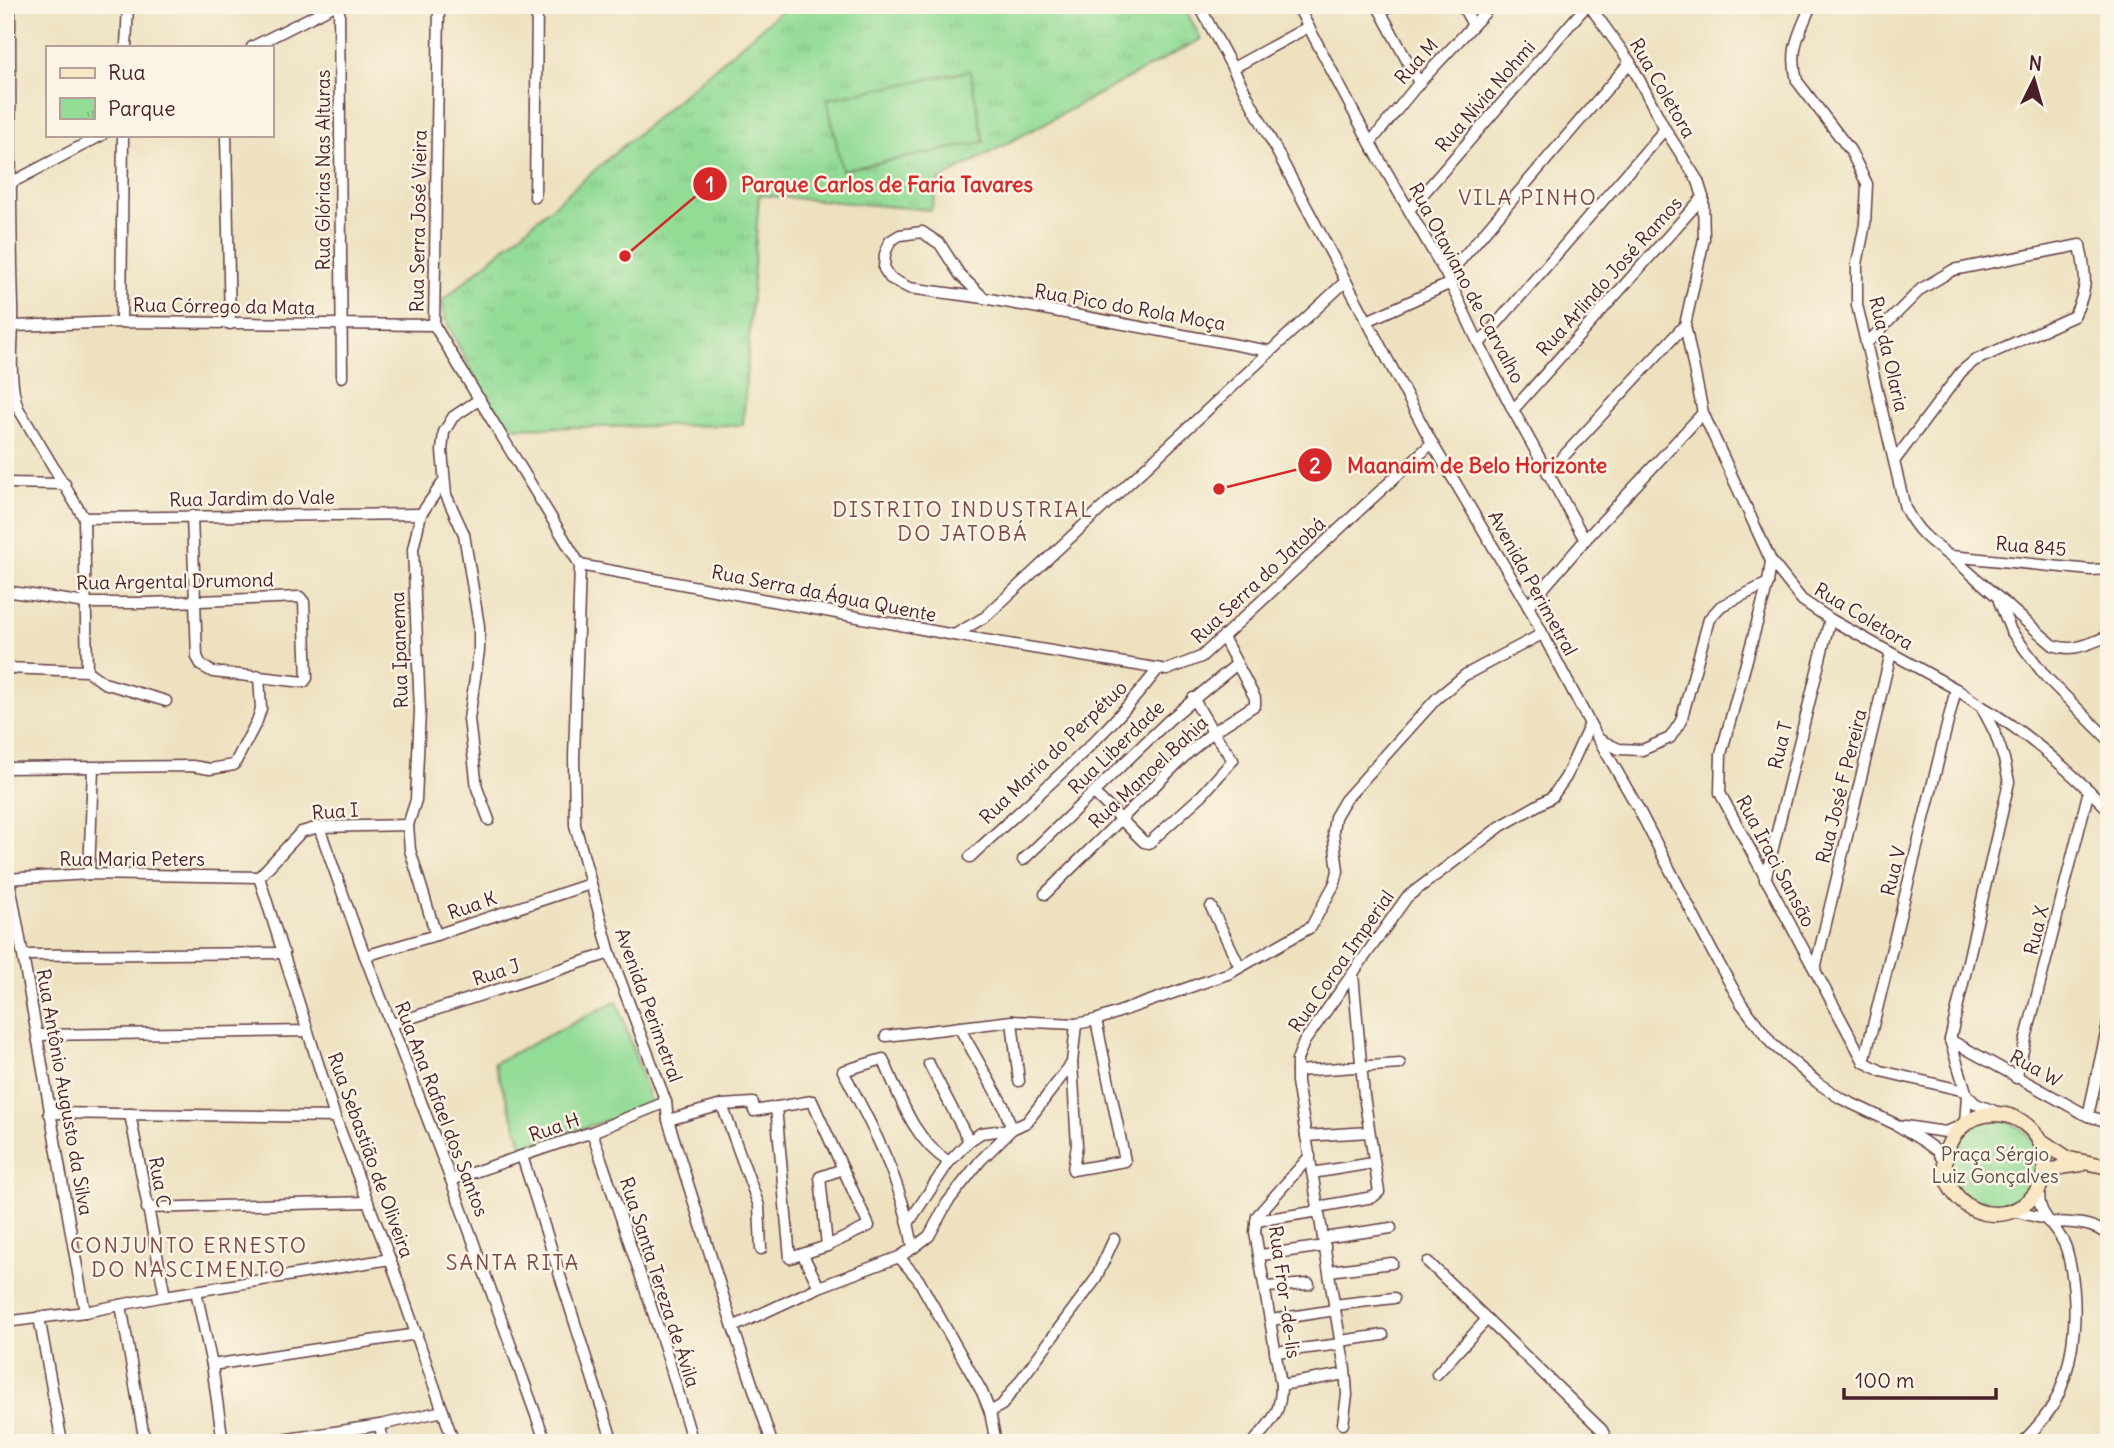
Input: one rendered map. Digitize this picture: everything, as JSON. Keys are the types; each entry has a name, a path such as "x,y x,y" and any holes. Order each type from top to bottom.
{"street":[{"path":"10,5 7,183 14,326 13,394 18,408 84,518 87,671"},
{"path":"126,46 128,5"},
{"path":"253,46 337,5"},
{"name":"Rua Glórias Nas Alturas","path":"337,5 342,377"},
{"name":"Rua Serra José Vieira","path":"439,5 434,325 580,565"},
{"path":"536,197 537,5"},
{"name":"Avenida Perimetral","path":"1199,5 1432,443 1528,606 1741,1003 1772,1044 1818,1083 1840,1098 1895,1124 1931,1146 1945,1163"},
{"name":"Rua Otaviano de Carvalho","path":"1297,5 1370,143 1449,279 1513,410 1586,540"},
{"path":"1377,5 1419,83"},
{"path":"1462,5 1473,25"},
{"name":"Rua M","path":"1370,143 1419,83 1492,5"},
{"name":"Rua Coletora","path":"1588,5 1630,62 1665,129 1698,181 1703,197 1704,239 1685,325 1703,413 1771,561 1802,600 2003,719 2089,790 2109,810"},
{"name":"Rua Nívia Nohmi","path":"1410,209 1588,5"},
{"name":"Rua da Olaria","path":"1811,5 1793,50 1794,68 1797,81 1850,150 1867,184 1865,224 1857,264 1857,304 1905,508 1925,539 1951,556 2053,645 2066,650 2109,636"},
{"path":"1233,68 1308,27"},
{"path":"1367,321 1449,279 1630,62"},
{"path":"1479,344 1665,129"},
{"path":"7,183 100,136"},
{"path":"121,322 124,136"},
{"path":"226,136 230,324"},
{"name":"Rua Arlindo José Ramos","path":"1513,410 1703,197"},
{"name":"Rua Pico do Rola Moça","path":"984,298 960,275 940,244 922,232 901,235 890,241 885,254 884,269 890,278 909,288 984,298 1269,351"},
{"path":"1866,344 1921,289 1953,270 2080,245 2087,280 2082,301 2074,316 1974,361 1961,372 1895,460"},
{"name":"Rua Serra da Água Quente","path":"580,565 954,635 985,617 1346,281"},
{"name":"Rua Córrego da Mata","path":"14,326 121,322 434,325"},
{"path":"1548,473 1685,325"},
{"path":"480,399 453,417 444,432 443,481 446,495 464,534 479,626 479,651 469,719 477,788 489,820"},
{"path":"1528,606 1703,413"},
{"name":"Rua Serra do Jatobá","path":"954,635 1167,670 1201,657 1432,443"},
{"name":"Rua Ipanema","path":"408,825 416,800 420,710 413,549 421,514 443,481"},
{"path":"5,484 65,484"},
{"name":"Rua Jardim do Vale","path":"84,518 421,514"},
{"path":"5,768 192,766 210,769 234,765 261,709 260,676 213,672 202,666 197,657 192,516"},
{"name":"Rua 845","path":"1951,556 2091,570 2109,569"},
{"name":"Rua Iraci Sansão","path":"1771,561 1768,583 1721,754 1720,793 1864,1062"},
{"name":"Avenida Perimetral","path":"580,565 574,758 575,825 610,953 666,1102 668,1120 772,1443"},
{"path":"1598,739 1619,749 1642,750 1670,738 1681,721 1709,619 1721,606 1768,583"},
{"name":"Rua Argental Drumond","path":"5,591 86,603 303,598 306,680 260,676"},
{"path":"1998,597 2011,631 2046,677 2109,740"},
{"name":"Rua T","path":"1765,880 1830,619"},
{"path":"886,1036 1012,1021 1076,1024 1096,1020 1230,973 1311,927 1335,883 1338,871 1334,831 1335,817 1340,809 1437,698 1465,675 1542,634"},
{"name":"Rua Manoel Bahia","path":"1045,894 1188,753 1213,732 1255,705 1255,698 1223,637"},
{"name":"Rua José F Pereira","path":"1815,969 1891,653"},
{"name":"Rua Liberdade","path":"1023,860 1193,698 1237,664"},
{"path":"5,668 87,671 104,683 166,701"},
{"name":"Rua Maria do Perpétuo","path":"970,857 1070,763 1144,688 1158,669"},
{"name":"Rua V","path":"1864,1062 1956,689"},
{"path":"1094,793 1144,842 1152,842 1202,795 1233,760 1193,698"},
{"path":"1963,1125 1966,1093 1950,1040 2009,782 2000,746 1981,706"},
{"name":"Rua Coroa Imperial","path":"1343,1424 1347,1395 1341,1342 1306,1136 1297,1060 1304,1042 1407,897 1501,825 1552,797 1566,777 1590,724"},
{"path":"89,874 93,768"},
{"name":"Rua X","path":"2016,1078 2089,790"},
{"path":"408,825 410,850 436,935"},
{"name":"Rua I","path":"259,877 301,832 319,827 408,825"},
{"name":"Rua Ana Rafael dos Santos","path":"319,827 365,956 452,1180 546,1443"},
{"name":"Rua Maria Peters","path":"7,879 89,874 259,877"},
{"name":"Rua Sebastião de Oliveira","path":"259,877 335,1116 390,1259 454,1443"},
{"name":"Rua Antônio Augusto da Silva","path":"7,879 24,956 48,1112 85,1312"},
{"name":"Rua K","path":"365,956 590,884"},
{"path":"1211,907 1240,967"},
{"path":"24,956 284,953"},
{"name":"Rua J","path":"392,1024 610,953"},
{"path":"1256,1221 1373,1197 1379,1192 1369,1132 1353,974"},
{"path":"1076,1024 1072,1063 1077,1145 1073,1170 1125,1161 1096,1020"},
{"path":"2088,1116 2109,1020"},
{"path":"1012,1021 1019,1081"},
{"path":"959,1027 1004,1107 1012,1129"},
{"path":"38,1035 307,1031"},
{"name":"Rua W","path":"1950,1040 2088,1116 2109,1122"},
{"path":"913,1248 909,1222 892,1171 873,1126 843,1071 883,1059 909,1118 921,1138 948,1162"},
{"path":"1864,1062 1881,1070 1966,1093 1976,1104 2024,1123 2037,1138 2057,1153 2084,1163 2109,1167"},
{"path":"909,1222 948,1162 969,1141 981,1133 1012,1129 1027,1122 1072,1063"},
{"path":"929,1064 969,1141"},
{"path":"1297,1071 1362,1065 1400,1065"},
{"path":"668,1120 722,1105 753,1103 754,1111 776,1107 812,1101 869,1226 827,1246 790,1258 776,1107"},
{"name":"Rua H","path":"452,1180 592,1132 666,1102"},
{"path":"722,1105 759,1206 761,1249"},
{"path":"48,1112 335,1116"},
{"name":"Rua C","path":"130,1114 165,1296"},
{"path":"2005,1115 1984,1116 1963,1125 1953,1137 1947,1149 1945,1163 1946,1178 1953,1192 1963,1203 1976,1211 1991,1214 2018,1212 2047,1220 2081,1224 2101,1229 2109,1237"},
{"name":"Avenida Perimetral","path":"1895,1124 1945,1132 1963,1125"},
{"path":"733,1327 819,1287 899,1257 913,1248 929,1236 947,1203 980,1161 1012,1129"},
{"name":"Rua Santa Tereza de Ávila","path":"592,1132 665,1348 692,1443"},
{"path":"1306,1136 1369,1132"},
{"path":"2022,1443 2044,1419 2060,1390 2077,1314 2067,1251 2038,1202 2045,1164 2043,1150 2037,1138"},
{"path":"522,1156 613,1443"},
{"name":"Rua Fror -de-lis","path":"1253,1443 1276,1415 1281,1403 1281,1385 1255,1232 1256,1221 1257,1216 1310,1156"},
{"path":"1312,1173 1373,1163"},
{"path":"2006,1213 2020,1208 2032,1198 2042,1182 2061,1167 2084,1163"},
{"path":"827,1246 820,1177 843,1170"},
{"path":"147,1208 368,1202"},
{"path":"1261,1255 1391,1228"},
{"path":"990,1412 1002,1405 1095,1280 1114,1239"},
{"path":"803,1255 819,1287"},
{"path":"899,1257 918,1279 982,1392 990,1412 996,1443"},
{"path":"5,1322 85,1312 390,1259"},
{"path":"1428,1262 1602,1430 1608,1443"},
{"path":"1329,1271 1392,1263"},
{"path":"1266,1287 1309,1284"},
{"path":"196,1291 212,1365 223,1443"},
{"path":"1271,1321 1394,1298"},
{"path":"121,1305 145,1443"},
{"path":"40,1317 62,1443"},
{"path":"1437,1374 1487,1319"},
{"path":"212,1365 417,1334"},
{"path":"1275,1352 1383,1335"},
{"path":"1281,1385 1345,1374"},
{"path":"262,1443 304,1440 443,1412"},
{"path":"380,1426 383,1443"}],"green space":[{"path":"788,5 1183,5 1201,39 939,180 931,210 759,195 743,425 501,428 445,319 442,301"},
{"path":"970,71 984,142 842,170 827,99"},
{"path":"617,1001 652,1107 523,1146 494,1063"},
{"name":"Praça Sérgio Luiz Gonçalves","path":"1995,1120 2012,1123 2027,1133 2037,1148 2040,1165 2037,1182 2027,1197 2012,1207 1995,1210 1978,1207 1963,1197 1953,1182 1950,1165 1953,1148 1963,1133 1978,1123"}],"place":[{"name":"Parque Carlos de Faria Tavares","path":"625,256"},
{"name":"Maanaim de Belo Horizonte","path":"1219,489"}],"district":[{"name":"VILA PINHO","path":"1528,197"},
{"name":"DISTRITO INDUSTRIAL DO JATOBÁ","path":"963,521"},
{"name":"CONJUNTO ERNESTO DO NASCIMENTO","path":"189,1257"},
{"name":"SANTA RITA","path":"513,1262"}]}
